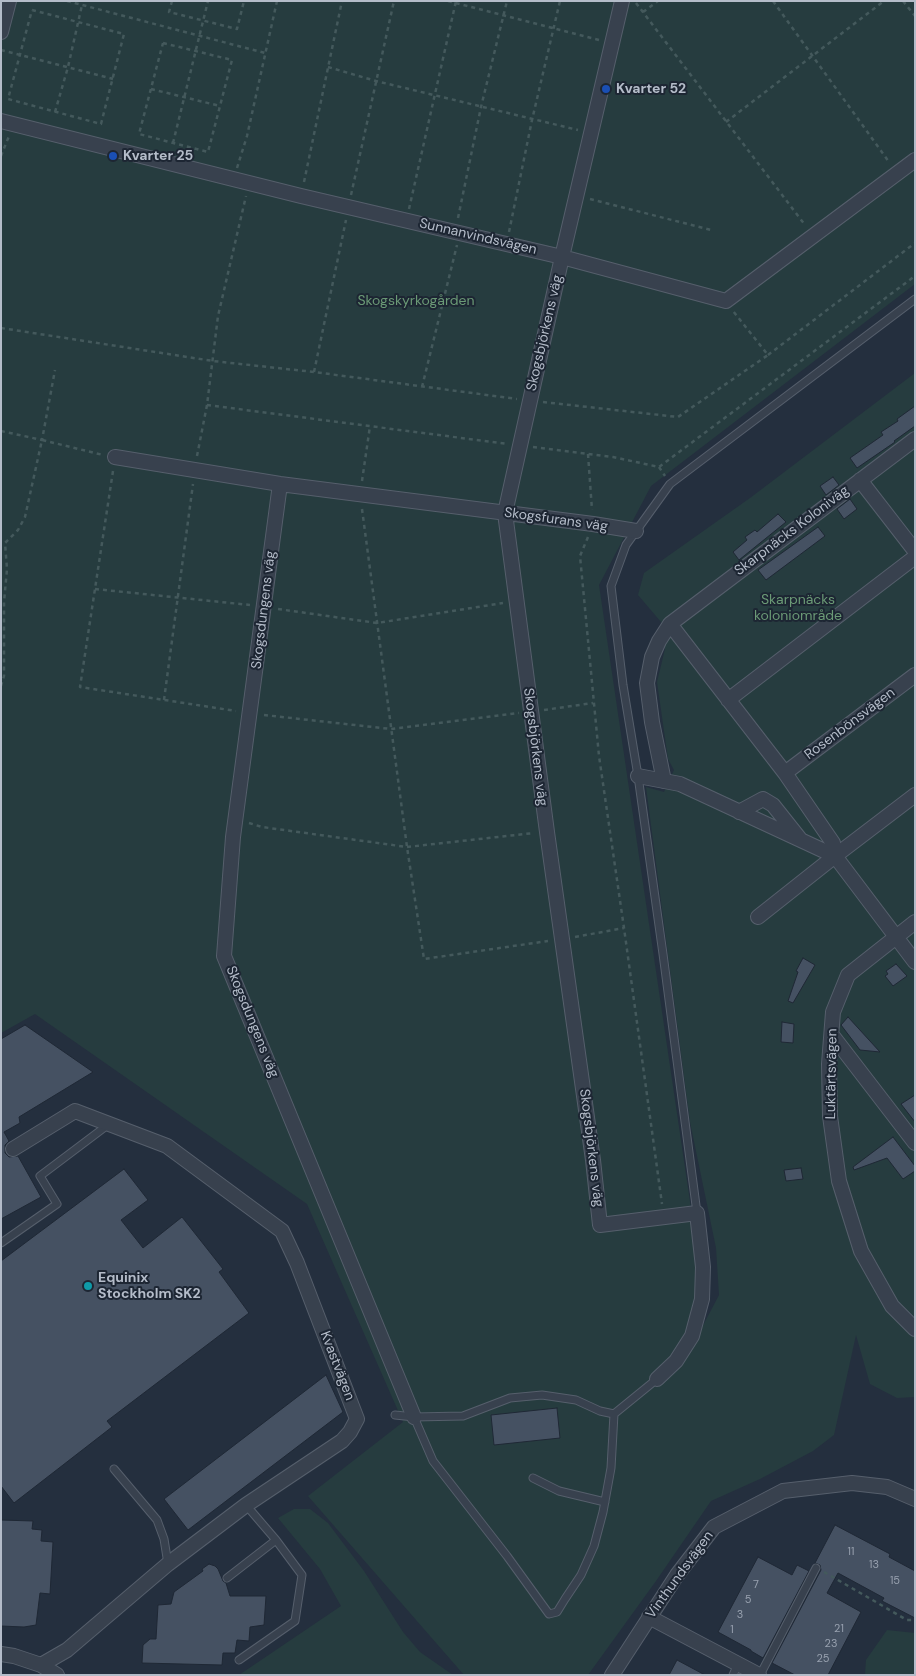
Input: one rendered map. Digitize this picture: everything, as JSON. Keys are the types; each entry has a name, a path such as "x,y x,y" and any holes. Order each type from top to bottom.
{"street":[{"path":"1,32 9,1"},
{"name":"Skogsbjörkens väg","path":"622,1 505,513 593,1160 600,1225 697,1213"},
{"name":"Sunnanvindsvägen","path":"8,123 301,196 562,257 726,301"},
{"path":"726,301 915,160"},
{"name":"Skarpnäcks Koloniväg","path":"664,781 652,722 647,683 652,657 659,641 670,624 915,439"},
{"name":"Skogsfurans väg","path":"115,457 280,484 636,531"},
{"path":"860,480 915,551"},
{"name":"Skogsdungens väg","path":"280,484 236,820 224,956 414,1417"},
{"path":"728,700 915,557"},
{"path":"670,624 785,773 833,843 835,856 915,962"},
{"name":"Rosenbönsvägen","path":"785,773 915,675"},
{"path":"638,776 680,784 835,856"},
{"path":"758,917 915,795"},
{"path":"739,812 763,798 773,805 802,842"},
{"name":"Luktärtsvägen","path":"915,922 848,976 833,1012 829,1064 830,1116 839,1181 861,1251 892,1306 915,1329"},
{"path":"832,1035 915,1144"},
{"name":"Kvastvägen","path":"13,1148 75,1110 167,1146 282,1231 297,1263 357,1419 350,1432 342,1441 246,1505 168,1564 67,1650 42,1665"},
{"path":"658,1379 676,1361 692,1336 702,1299 703,1266 697,1213"},
{"name":"Vinthundsvägen","path":"612,1675 677,1575 714,1527 783,1491 852,1483 887,1487 915,1499"},
{"path":"649,1617 736,1670 759,1675"},
{"path":"1,1654 42,1665 57,1675"}],"lane":[{"path":"697,1213 677,1055 638,776 623,685 611,586 626,545 670,484 915,300"},
{"path":"1,1243 58,1204 40,1176 110,1124"},
{"path":"414,1417 433,1461 507,1556 549,1614 557,1612 581,1575 594,1546 611,1468 614,1414 658,1379"},
{"path":"395,1415 414,1417 464,1416 510,1398 542,1395 576,1400 600,1411 614,1414"},
{"path":"114,1468 156,1520 164,1538 168,1564"},
{"path":"533,1478 559,1491 605,1502"},
{"path":"239,1660 295,1621 302,1575 276,1540 246,1505"},
{"path":"227,1578 276,1540"},
{"path":"759,1675 816,1568"}],"path":[{"path":"67,1 265,53"},
{"path":"172,1 170,12 237,29 244,1"},
{"path":"173,143 208,1"},
{"path":"234,179 247,136 277,1"},
{"path":"301,196 342,1"},
{"path":"314,372 394,1"},
{"path":"448,1 612,44"},
{"path":"422,387 458,232 482,107 507,1"},
{"path":"507,244 532,120 560,1"},
{"path":"634,1 813,236"},
{"path":"643,12 658,1"},
{"path":"773,1 897,173"},
{"path":"726,122 884,1"},
{"path":"903,1 915,16"},
{"path":"406,220 455,2"},
{"path":"55,112 68,67 82,5"},
{"path":"32,10 78,22 124,34 101,124 8,99 32,10"},
{"path":"163,43 196,51 232,60 208,152 139,134 163,43"},
{"path":"1,50 112,79"},
{"path":"328,67 376,81 591,133"},
{"path":"151,88 220,106"},
{"path":"1,156 8,123"},
{"path":"164,700 195,470 207,405 218,316 249,183"},
{"path":"577,196 711,230"},
{"path":"1,328 213,361 314,372 530,401 678,417 768,356 915,243"},
{"path":"207,405 588,454 659,467 915,276"},
{"path":"726,301 768,356"},
{"path":"1,686 4,676 4,602 7,568 5,543 18,530 25,517 42,440 54,370"},
{"path":"370,426 360,494 406,847 424,959 624,928"},
{"path":"1,431 115,457"},
{"path":"588,454 593,524 580,556 599,756 664,1217"},
{"path":"95,589 264,607 377,623 516,601"},
{"path":"236,820 262,827 406,847 547,832"},
{"path":"816,1568 907,1620 915,1620"}],"green space":[{"name":"Skogskyrkogården","path":"1,1 915,1 915,284 651,486 599,585 706,1310 698,1335 719,1295 716,1248 690,1122 646,787 664,792 674,770 668,759 657,682 665,649 661,622 638,595 644,573 750,498 915,373 915,1397 897,1398 870,1384 856,1335 834,1435 813,1451 760,1479 711,1501 588,1675 464,1675 308,1496 403,1422 307,1204 35,1014 1,1033"},
{"path":"294,1509 310,1509 328,1523 364,1571 403,1632 420,1652 453,1675 239,1675 341,1606 320,1569 278,1518"},
{"path":"887,1630 915,1633 915,1675 865,1675 866,1660"}],"building":[{"path":"915,406 915,426 857,468 850,458 883,435 881,432 898,421 897,419"},
{"path":"833,477 839,485 826,495 820,486"},
{"path":"850,499 857,509 844,519 837,509"},
{"path":"778,514 786,522 739,560 733,552 747,540 745,537 755,530 757,532"},
{"path":"818,527 825,536 766,580 758,570"},
{"path":"803,958 815,965 793,1003 788,1001 798,972 796,971"},
{"path":"896,964 907,976 893,986 885,976 888,974 886,971"},
{"path":"848,1017 880,1052 860,1050 841,1025"},
{"path":"782,1022 794,1024 793,1043 781,1042"},
{"path":"25,1025 93,1072 19,1117 20,1123 4,1132 9,1141 5,1145 5,1153 9,1157 18,1156 41,1197 1,1219 1,1039"},
{"path":"915,1095 915,1122 901,1104"},
{"path":"893,1137 915,1166 915,1171 903,1179 887,1158 854,1170 853,1167"},
{"path":"801,1168 803,1179 786,1181 784,1170"},
{"name":"Equinix Stockholm SK2","path":"124,1169 148,1200 121,1220 143,1248 182,1217 223,1269 219,1272 249,1313 107,1421 112,1427 14,1503 1,1486 1,1261"},
{"path":"326,1375 343,1412 188,1530 164,1499"},
{"path":"557,1408 560,1438 494,1445 491,1415"},
{"path":"1,1520 33,1521 32,1529 42,1530 41,1541 53,1542 50,1594 40,1593 36,1625 24,1627 1,1626"},
{"path":"835,1525 890,1554 889,1557 915,1571 915,1618 882,1601 884,1598 838,1573 827,1593 861,1612 828,1675 795,1675 772,1663 821,1570 820,1565 815,1563"},
{"path":"758,1557 792,1575 797,1565 809,1571 763,1658 718,1632"},
{"path":"209,1564 218,1569 223,1581 226,1583 230,1596 266,1596 264,1625 250,1627 249,1641 237,1640 235,1653 223,1653 222,1665 142,1663 143,1645 150,1639 156,1639 158,1605 171,1604 174,1592 203,1571 202,1569"},
{"path":"677,1660 705,1675 669,1675"}],"place":[{"name":"Kvarter 52","path":"606,89"},
{"name":"Kvarter 25","path":"113,156"},
{"name":"Equinix Stockholm SK2","path":"88,1286"}],"park label":[{"name":"Skarpnäcks koloniområde","path":"798,608"}]}
